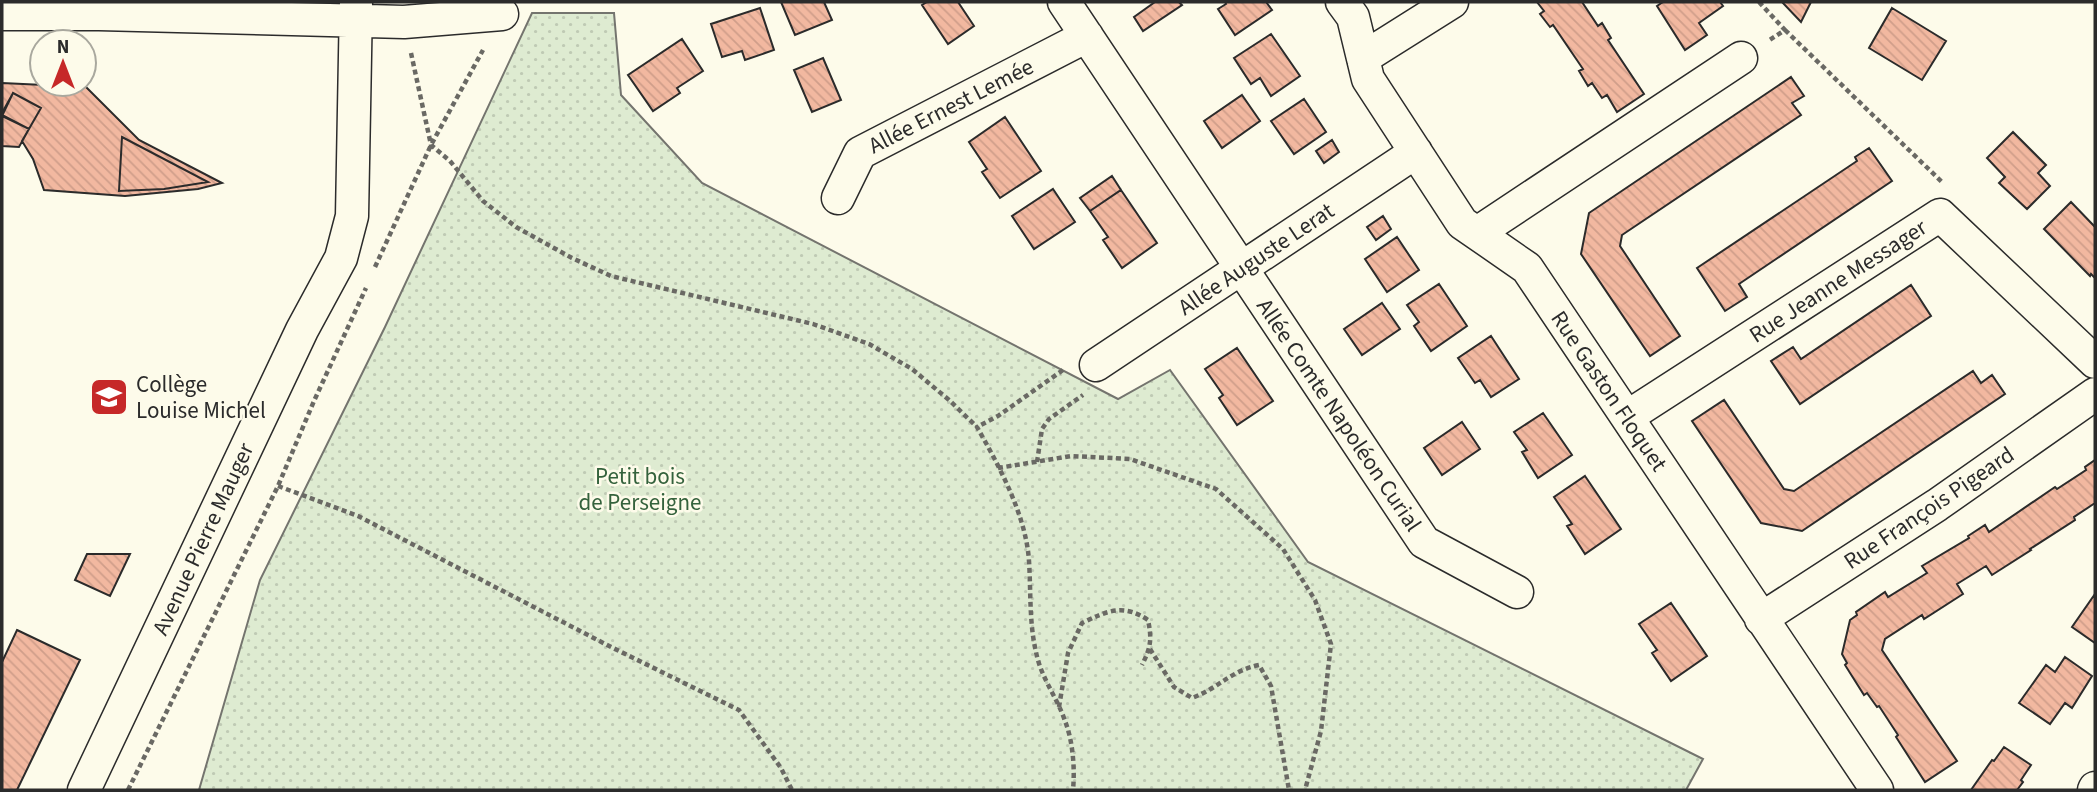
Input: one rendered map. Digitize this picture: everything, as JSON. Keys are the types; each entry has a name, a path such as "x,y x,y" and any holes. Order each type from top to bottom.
{"street":[{"path":"1064,2 1242,269"},
{"name":"Rue Gaston Floquet","path":"1342,2 1353,17 1368,79 1462,223 1527,268 1877,790"},
{"path":"1363,58 1451,2"},
{"path":"2,14 356,11 404,22 502,14"},
{"name":"Avenue Pierre Mauger","path":"83,790 302,330 341,258 352,216 356,11"},
{"name":"Allée Ernest Lemée","path":"838,198 860,153 1087,36"},
{"path":"1477,233 1741,58"},
{"name":"Allée Auguste Lerat","path":"1085,374 1416,152"},
{"name":"Rue Jeanne Messager","path":"1627,417 1940,215 2095,362"},
{"name":"Allée Comte Napoléon Curial","path":"1242,269 1424,542 1517,592"},
{"name":"Rue François Pigeard","path":"1761,619 1937,505 2095,394"}],"path":[{"path":"1759,2 1945,185 1916,203 1929,222"},
{"path":"128,790 278,486 431,145 502,14"},
{"path":"404,22 431,145 450,161 483,201 516,227 592,268 634,282 745,306 813,324 869,344 912,369 977,427 1016,508 1029,559 1030,615 1036,653 1044,680 1066,723 1074,775 1073,790"},
{"path":"1741,58 1785,30"},
{"path":"977,427 1052,380 1085,374"},
{"path":"1037,462 1042,429 1085,374"},
{"path":"998,468 1071,456 1130,459 1216,489 1283,549 1315,600 1331,644 1321,731 1305,790"},
{"path":"278,486 358,516 739,710 781,768 792,790"},
{"path":"1059,707 1068,653 1082,623 1109,610 1135,611 1148,620 1150,649 1142,665"},
{"path":"1150,649 1174,687 1192,698 1210,691 1240,669 1259,665 1271,686 1289,790"}],"green space":[{"name":"Petit bois de Perseigne","path":"532,13 614,13 621,95 702,183 1118,399 1170,370 1308,562 1703,759 1686,790 199,790 260,580 385,327"}],"building":[{"path":"781,2 824,2 832,20 795,35"},
{"path":"927,2 958,2 974,26 948,44 922,5"},
{"path":"1155,2 1179,2 1182,5 1143,31 1134,17"},
{"path":"1225,2 1266,2 1272,10 1235,35 1218,9 1226,4"},
{"path":"1537,2 1582,2 1598,26 1602,23 1611,38 1608,40 1644,94 1617,112 1607,95 1602,98 1592,83 1588,86 1579,71 1583,69 1553,25 1550,27 1540,14 1544,11"},
{"path":"1663,2 1720,2 1723,6 1699,23 1707,35 1685,50 1657,6"},
{"path":"1782,2 1811,2 1801,22"},
{"path":"760,8 774,50 745,60 742,51 722,57 711,24"},
{"path":"1892,8 1946,41 1922,80 1869,48"},
{"path":"1271,34 1300,76 1271,96 1260,78 1251,84 1234,58"},
{"path":"682,39 703,71 677,88 680,93 653,111 628,75"},
{"path":"823,58 841,100 812,112 794,70"},
{"path":"1791,77 1804,96 1792,103 1801,115 1622,235 1620,246 1680,336 1650,356 1581,254 1589,213"},
{"path":"2,83 28,84 28,98 97,98 139,140 222,183 198,189 125,196 44,190 33,159 22,141 41,108 13,93 2,113","holes":["122,137 208,182 164,189 119,191"]},
{"path":"13,93 41,108 29,129 2,116"},
{"path":"1242,95 1260,121 1222,148 1204,121"},
{"path":"1304,99 1326,132 1294,154 1271,121"},
{"path":"2,115 29,129 19,147 2,146"},
{"path":"1005,117 1041,171 1000,198 982,172 987,169 969,142"},
{"path":"2013,132 2046,165 2038,173 2050,186 2027,209 1999,183 2005,177 1987,158"},
{"path":"122,137 208,182 164,189 119,191"},
{"path":"1332,140 1339,152 1324,163 1316,151"},
{"path":"1869,148 1892,181 1739,284 1747,297 1725,311 1697,268 1857,161 1855,157"},
{"path":"1112,176 1121,190 1090,211 1080,198"},
{"path":"1053,189 1075,222 1034,249 1012,216"},
{"path":"1121,190 1157,243 1122,268 1103,240 1108,237 1090,211"},
{"path":"2071,202 2095,227 2095,278 2044,229"},
{"path":"1383,216 1391,229 1376,240 1367,227"},
{"path":"1397,237 1419,270 1387,292 1365,259"},
{"path":"1439,284 1467,326 1431,351 1414,326 1419,322 1407,305"},
{"path":"1911,285 1931,316 1800,404 1771,361 1793,347 1801,359"},
{"path":"1382,303 1400,329 1362,355 1344,329"},
{"path":"1491,336 1519,379 1491,397 1480,380 1475,383 1458,358"},
{"path":"1237,348 1273,401 1237,425 1219,398 1223,395 1205,369"},
{"path":"1973,371 1981,383 1992,375 2005,394 1802,531 1761,523 1692,421 1724,400 1784,489 1794,491"},
{"path":"1543,413 1572,455 1538,478 1522,452 1527,450 1514,432"},
{"path":"1462,422 1480,449 1442,475 1424,448"},
{"path":"2095,460 2095,503 2074,517 2075,520 1992,575 1986,566 1957,584 1963,594 1924,619 1922,615 1885,639 1882,650 1957,761 1925,782 1879,706 1877,707 1867,693 1864,695 1845,665 1847,663 1842,654 1850,620 1857,615 1856,612 1885,592 1888,597 1927,573 1922,566 1969,538 1968,536 1985,525 1989,532 2055,487 2057,489 2086,470 2085,467"},
{"path":"1585,476 1621,529 1585,554 1567,526 1572,524 1554,497"},
{"path":"87,554 130,554 110,596 75,580"},
{"path":"2095,594 2095,643 2072,627"},
{"path":"1671,603 1707,656 1671,681 1652,653 1657,650 1639,624"},
{"path":"17,630 80,660 17,790 2,790 2,662"},
{"path":"2065,657 2092,676 2072,708 2065,703 2050,724 2019,703 2046,665 2055,672"},
{"path":"2004,747 2031,765 2017,790 1971,790 1992,760 1994,761"}],"place":[{"name":"Collège Louise Michel","path":"109,397"}]}
